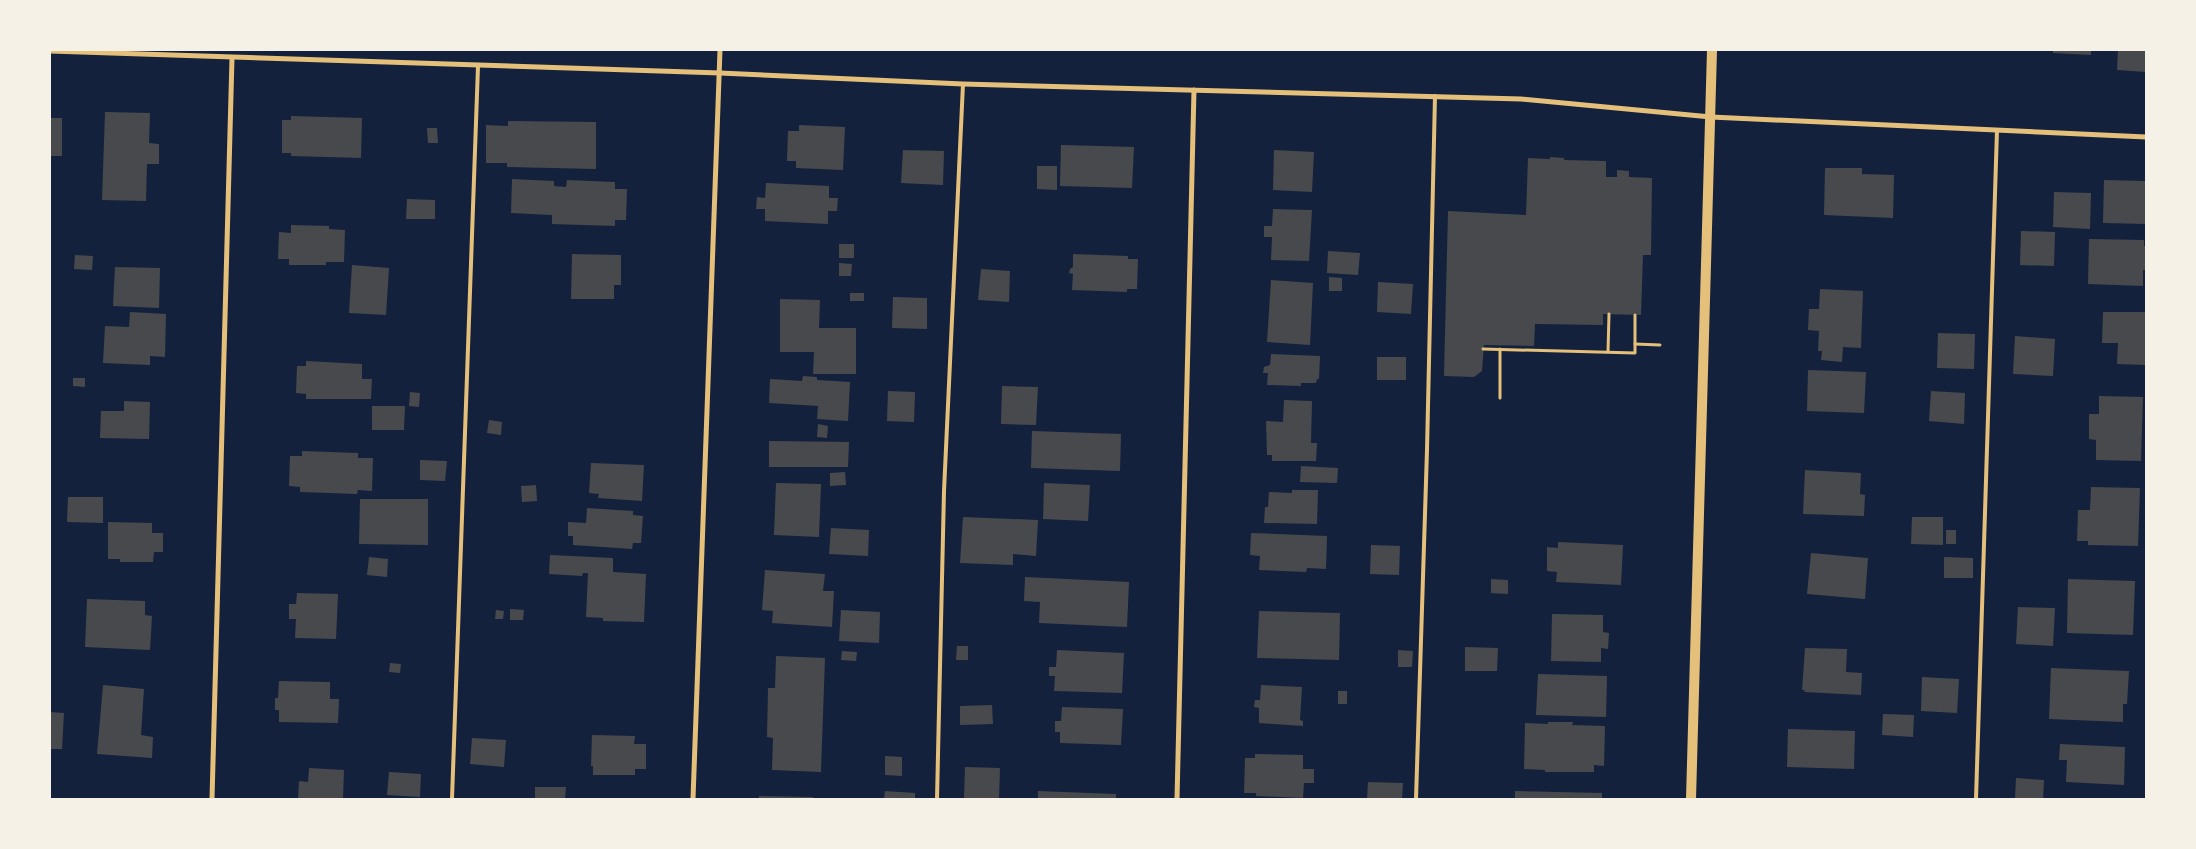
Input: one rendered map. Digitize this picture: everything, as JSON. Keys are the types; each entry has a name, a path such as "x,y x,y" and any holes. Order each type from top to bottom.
{"main road":[{"path":"1691,799 1712,50"}],"street":[{"path":"693,799 720,50"},
{"path":"50,51 720,73 963,84 1521,99 1711,117 2146,137"},
{"path":"212,799 232,58"},
{"path":"1177,799 1194,90"}],"lane":[{"path":"452,799 478,66"},
{"path":"937,799 944,491 963,84"},
{"path":"1416,799 1427,450 1435,96"},
{"path":"1976,799 1997,130"}],"path":[{"path":"1608,352 1609,314"},
{"path":"1483,349 1635,352 1635,315"},
{"path":"1635,344 1660,345"},
{"path":"1500,349 1500,398"}],"building":[{"path":"2053,50 2091,50 2091,55 2053,53"},
{"path":"2118,50 2146,50 2146,72 2117,70"},
{"path":"105,112 150,113 149,143 159,144 159,164 147,164 146,201 102,200"},
{"path":"291,116 362,118 361,158 291,156 291,153 282,153 282,120 291,120"},
{"path":"50,118 62,118 62,156 50,156"},
{"path":"508,121 596,122 596,169 507,167 507,163 486,163 486,125 508,126"},
{"path":"799,125 845,127 843,170 796,168 796,161 787,161 788,131 799,131"},
{"path":"427,128 437,128 438,143 428,143"},
{"path":"1061,145 1134,147 1132,188 1060,186"},
{"path":"903,150 944,151 943,185 901,183"},
{"path":"1274,150 1314,152 1312,192 1273,190"},
{"path":"1550,157 1564,158 1564,160 1606,161 1606,177 1617,177 1617,170 1629,171 1629,177 1652,178 1651,255 1643,255 1641,315 1603,314 1603,325 1535,324 1534,346 1484,345 1482,371 1474,377 1444,376 1448,211 1526,215 1528,158 1550,159"},
{"path":"1037,166 1057,166 1057,190 1037,189"},
{"path":"1825,168 1862,168 1862,174 1894,175 1893,218 1824,215"},
{"path":"512,179 554,181 554,186 566,187 567,180 615,182 615,189 627,189 626,220 615,220 615,226 552,224 552,215 511,213"},
{"path":"2104,180 2146,181 2146,224 2103,223"},
{"path":"766,183 829,186 829,198 838,198 837,211 828,211 828,224 765,221 765,209 756,209 757,197 765,198"},
{"path":"2054,192 2091,193 2090,229 2053,227"},
{"path":"407,199 435,200 435,219 406,219"},
{"path":"1273,209 1312,210 1309,261 1271,260 1272,237 1264,237 1264,226 1272,226"},
{"path":"291,225 329,226 329,229 345,230 344,262 326,262 326,265 289,265 289,259 278,259 279,232 291,233"},
{"path":"2021,231 2055,232 2054,266 2020,265"},
{"path":"2089,239 2144,240 2144,246 2146,246 2146,270 2143,270 2143,286 2088,284"},
{"path":"839,244 854,244 854,258 839,258"},
{"path":"1328,251 1360,253 1358,275 1327,273"},
{"path":"572,254 621,255 621,285 614,285 614,299 571,299"},
{"path":"1073,254 1128,256 1128,259 1138,259 1137,289 1127,289 1127,292 1072,290 1073,274 1069,273 1073,267"},
{"path":"75,255 93,256 92,270 74,269"},
{"path":"839,263 852,264 851,276 839,276"},
{"path":"352,265 389,268 386,315 349,313"},
{"path":"115,267 160,268 159,308 113,306"},
{"path":"981,269 1010,271 1009,302 978,300"},
{"path":"1329,277 1342,278 1342,291 1329,291"},
{"path":"1271,280 1313,283 1310,345 1267,342"},
{"path":"1378,282 1413,284 1411,314 1377,312"},
{"path":"1820,289 1863,291 1861,348 1843,347 1842,362 1821,360 1822,351 1818,351 1819,331 1808,330 1809,309 1819,309"},
{"path":"850,293 864,293 864,301 850,301"},
{"path":"893,297 927,298 927,329 892,328"},
{"path":"780,299 820,300 819,328 856,328 856,374 813,374 814,352 780,352"},
{"path":"130,312 166,314 165,357 150,356 150,365 103,363 105,326 129,327"},
{"path":"2103,312 2146,312 2146,365 2117,364 2118,343 2102,343"},
{"path":"1938,333 1975,334 1974,369 1937,368"},
{"path":"2015,336 2055,339 2053,376 2013,374"},
{"path":"1271,354 1320,356 1319,379 1317,379 1316,383 1301,383 1301,386 1267,385 1268,373 1263,373 1264,367 1270,365"},
{"path":"1377,357 1406,357 1406,380 1377,380"},
{"path":"306,361 362,364 362,379 372,379 371,399 306,399 306,394 296,393 297,366 306,366"},
{"path":"1808,370 1866,372 1864,413 1807,411"},
{"path":"803,376 817,377 817,380 850,382 848,421 817,419 818,406 769,403 770,379 802,381"},
{"path":"73,378 85,378 85,387 73,386"},
{"path":"1002,386 1038,387 1036,425 1001,424"},
{"path":"888,391 915,392 914,422 887,421"},
{"path":"1931,391 1965,393 1964,424 1929,421"},
{"path":"410,392 420,393 419,407 409,406"},
{"path":"2099,396 2143,397 2141,461 2096,460 2096,440 2089,439 2089,414 2099,414"},
{"path":"1284,400 1312,401 1311,443 1317,443 1316,461 1272,461 1272,455 1267,455 1266,421 1283,422"},
{"path":"124,401 150,402 149,439 100,438 101,411 124,411"},
{"path":"372,406 405,406 404,430 372,430"},
{"path":"489,420 502,422 501,435 487,433"},
{"path":"818,424 828,426 827,438 817,437"},
{"path":"1032,431 1121,434 1120,471 1031,468"},
{"path":"769,441 849,442 848,467 769,467"},
{"path":"302,451 358,453 358,458 373,458 372,491 358,490 357,494 300,492 300,487 289,486 290,456 302,456"},
{"path":"420,460 447,461 445,481 420,480"},
{"path":"591,463 644,465 642,501 598,498 599,494 589,493"},
{"path":"1301,466 1338,468 1337,483 1300,482"},
{"path":"1805,470 1861,473 1860,494 1865,495 1864,516 1803,514"},
{"path":"845,472 846,485 830,486 830,473"},
{"path":"776,483 821,484 819,537 774,535"},
{"path":"1044,483 1090,485 1088,521 1043,519"},
{"path":"536,485 537,501 522,502 521,486"},
{"path":"2091,487 2140,488 2138,546 2088,545 2088,541 2077,541 2078,510 2090,510"},
{"path":"1292,490 1318,490 1317,524 1264,523 1265,507 1268,507 1269,492 1292,493"},
{"path":"68,497 103,497 103,523 67,522"},
{"path":"360,499 428,499 428,545 359,544"},
{"path":"587,508 633,511 633,515 643,516 641,543 633,543 632,549 573,545 573,536 568,536 568,522 586,523"},
{"path":"963,517 1038,520 1036,556 1013,554 1013,565 960,563"},
{"path":"1912,517 1943,517 1943,545 1911,544"},
{"path":"108,522 152,523 152,533 163,533 163,552 154,552 153,562 120,562 120,559 108,559"},
{"path":"831,528 869,530 868,556 829,554"},
{"path":"1946,530 1956,530 1956,544 1946,544"},
{"path":"1251,533 1327,536 1326,569 1307,568 1306,572 1259,570 1260,556 1250,555"},
{"path":"1558,542 1623,545 1621,585 1556,582 1557,572 1547,571 1547,547 1558,548"},
{"path":"1371,545 1400,546 1399,575 1370,574"},
{"path":"1811,553 1868,558 1865,599 1807,594"},
{"path":"550,555 613,558 613,572 646,574 644,622 603,621 603,618 586,617 588,573 583,573 582,576 549,574"},
{"path":"369,557 388,559 387,577 367,575"},
{"path":"1944,557 1973,558 1973,578 1944,578"},
{"path":"765,570 825,574 823,591 834,591 832,627 772,623 773,611 762,610"},
{"path":"1025,577 1129,582 1127,627 1039,623 1040,602 1024,601"},
{"path":"1491,579 1508,580 1508,594 1491,593"},
{"path":"2068,579 2135,581 2133,635 2067,633"},
{"path":"297,593 338,594 336,639 295,638 296,619 289,619 289,604 296,604"},
{"path":"87,599 145,601 145,615 152,616 150,650 85,647"},
{"path":"2018,607 2055,608 2053,646 2016,644"},
{"path":"510,609 524,610 523,620 510,620"},
{"path":"496,610 504,611 503,619 495,619"},
{"path":"841,610 880,612 879,643 839,641"},
{"path":"1259,611 1340,613 1339,660 1257,658"},
{"path":"1552,614 1603,615 1603,632 1609,633 1608,649 1601,648 1601,662 1551,661"},
{"path":"957,646 968,646 968,660 956,660"},
{"path":"1465,647 1498,648 1497,671 1465,671"},
{"path":"1805,648 1847,649 1846,672 1862,673 1861,695 1804,692 1805,690 1802,690"},
{"path":"1057,650 1124,653 1122,693 1054,691 1055,676 1049,676 1049,667 1056,667"},
{"path":"1398,650 1413,651 1412,667 1398,667"},
{"path":"842,651 857,652 856,661 841,660"},
{"path":"776,656 825,658 821,772 772,770 773,738 767,737 768,688 775,688"},
{"path":"390,663 401,664 400,673 389,672"},
{"path":"2051,668 2129,671 2127,704 2123,704 2123,722 2049,719"},
{"path":"1538,674 1607,676 1606,717 1536,715"},
{"path":"1922,677 1959,679 1957,713 1921,711"},
{"path":"279,681 330,682 330,699 339,699 338,723 279,722 279,710 275,710 275,698 278,698"},
{"path":"103,685 144,689 141,735 153,737 152,758 97,754"},
{"path":"1261,685 1302,687 1300,720 1303,721 1303,726 1259,723 1259,708 1254,707 1255,700 1260,700"},
{"path":"1338,691 1347,691 1347,704 1338,704"},
{"path":"992,705 993,724 960,725 960,706"},
{"path":"1062,707 1123,709 1121,745 1060,743 1060,732 1055,732 1055,721 1061,721"},
{"path":"50,712 64,713 62,749 50,749"},
{"path":"1883,714 1914,715 1913,737 1882,735"},
{"path":"1548,722 1573,722 1572,725 1605,726 1604,766 1594,765 1594,772 1545,772 1545,770 1524,769 1525,723 1548,724"},
{"path":"1788,729 1855,731 1854,769 1787,767"},
{"path":"592,735 635,736 634,744 646,744 646,769 635,769 635,775 593,775 593,766 591,766"},
{"path":"472,738 506,740 504,767 470,764"},
{"path":"2060,744 2125,747 2124,785 2066,782 2067,760 2059,760"},
{"path":"1255,754 1303,755 1303,769 1314,769 1314,783 1304,783 1303,798 1256,796 1256,793 1244,793 1245,758 1255,758"},
{"path":"885,756 902,757 902,776 885,775"},
{"path":"965,767 1000,768 999,799 964,798"},
{"path":"309,768 344,770 343,799 298,799 299,781 308,782"},
{"path":"389,772 421,774 420,797 387,795"},
{"path":"2016,778 2044,780 2043,799 2015,799"},
{"path":"1368,782 1403,783 1402,799 1367,799"},
{"path":"535,787 566,787 565,799 535,799"},
{"path":"885,791 915,793 915,799 884,799"},
{"path":"1038,791 1116,794 1116,799 1038,799"},
{"path":"1515,791 1602,793 1602,799 1515,799"},
{"path":"759,796 813,797 813,799 759,799"}]}
